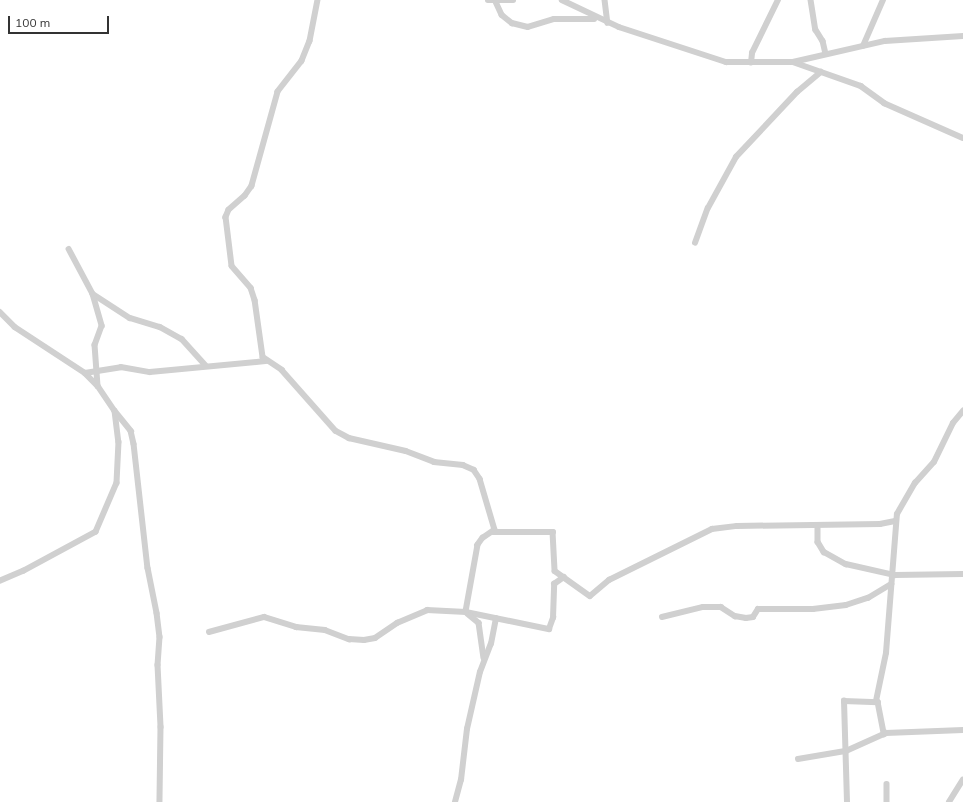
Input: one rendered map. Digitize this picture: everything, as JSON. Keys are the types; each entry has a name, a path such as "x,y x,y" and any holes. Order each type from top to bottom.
{"street":[{"path":"318,0 310,41 305,54 295,72 278,92 252,186 245,196 229,210 226,217 232,266 251,288 256,300 261,350 267,361 282,370 336,431 349,438 406,450 434,462 463,465 474,470 480,479 494,525 493,532"},
{"path":"488,0 496,2 513,0"},
{"path":"562,0 596,19 726,62 793,62 885,41 963,36"},
{"path":"605,0 608,23"},
{"path":"751,63 754,48 778,0"},
{"path":"811,0 816,30 823,41 826,54"},
{"path":"863,46 883,0"},
{"path":"496,2 502,15 512,23 528,27 554,19 596,19"},
{"path":"813,69 812,62 814,57"},
{"path":"793,62 861,86 884,103 963,138"},
{"path":"695,243 708,208 736,157 797,92 821,72"},
{"path":"69,249 93,294 102,326 95,345 98,386"},
{"path":"93,294 130,318 160,327 182,339 206,366"},
{"path":"0,312 15,327 85,373 98,386 131,431 134,444 148,568 157,613 161,728 160,802"},
{"path":"85,373 121,367 150,372 267,361"},
{"path":"0,581 24,571 96,532 118,476 118,442 115,411"},
{"path":"884,734 876,701 886,653 895,521 915,483 940,454 953,423 963,411"},
{"path":"467,613 478,545 483,538 493,532 553,532 555,569 582,592 593,595 609,580 712,529 737,526 818,525 895,521"},
{"path":"818,525 821,548 830,557 846,564 892,575 963,574"},
{"path":"208,632 268,617 296,627 326,630 349,639 364,640 376,638 397,623 427,610 467,613 550,629 554,614 554,584 564,577"},
{"path":"662,617 704,606 721,607 735,616 746,618 753,617 758,609 813,609 846,605 868,598 891,584"},
{"path":"467,613 479,623 484,659"},
{"path":"454,802 461,780 467,729 484,659 491,644 496,618"},
{"path":"847,802 844,701 876,701"},
{"path":"798,759 846,751 884,734 963,730"},
{"path":"949,802 963,780"},
{"path":"887,784 887,802"}]}
